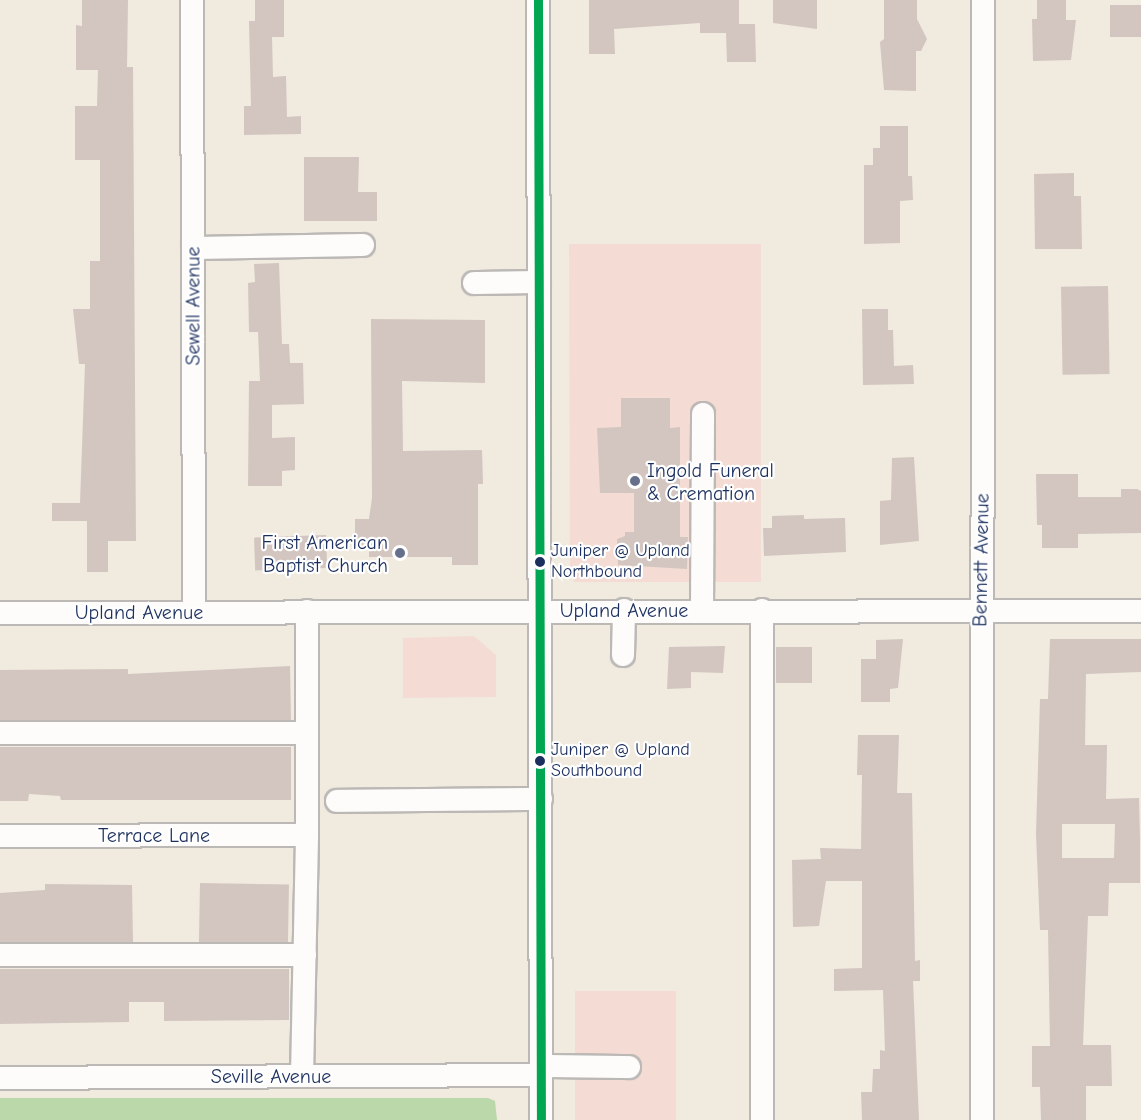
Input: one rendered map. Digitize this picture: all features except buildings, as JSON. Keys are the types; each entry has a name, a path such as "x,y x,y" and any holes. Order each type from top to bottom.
{"street":[{"name":"Sewell Avenue","path":"192,0 194,612"},
{"path":"538,0 541,1120"},
{"name":"Bennett Avenue","path":"982,1120 980,610 983,0"},
{"path":"193,248 363,245"},
{"path":"474,283 539,282"},
{"path":"702,610 703,414"},
{"name":"Upland Avenue","path":"0,613 540,610 1141,611"},
{"path":"623,655 624,610"},
{"path":"762,610 762,1120"},
{"path":"302,1076 307,835 306,611"},
{"path":"0,733 306,733"},
{"path":"337,801 541,799"},
{"name":"Terrace Lane","path":"0,836 307,835"},
{"path":"0,955 305,955"},
{"name":"Seville Avenue","path":"0,1078 302,1076 629,1067"}],"shaded area":[{"path":"569,244 761,244 761,582 574,582 570,568"},
{"path":"474,636 496,655 496,697 403,698 403,638"},
{"path":"575,991 676,991 676,1120 575,1120"}],"green space":[{"path":"0,1098 488,1098 495,1101 497,1120 0,1120"}],"transit line":[{"path":"538,0 541,1120"}],"place":[{"name":"Ingold Funeral & Cremation","path":"635,481"},
{"name":"First American Baptist Church","path":"400,553"},
{"name":"Juniper @ Upland Northbound","path":"540,562"},
{"name":"Juniper @ Upland Southbound","path":"540,761"}]}
